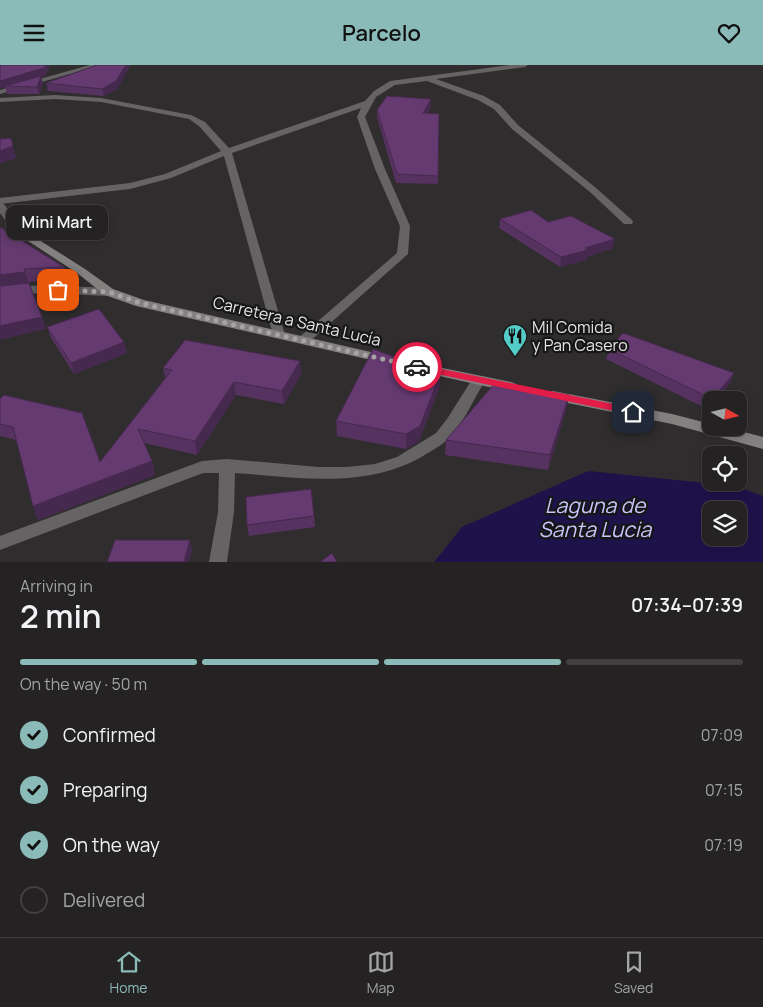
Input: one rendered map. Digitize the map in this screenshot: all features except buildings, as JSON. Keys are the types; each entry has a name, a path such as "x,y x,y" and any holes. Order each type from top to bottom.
{"main road":[{"name":"Carretera a Santa Lucía","path":"17,229 81,271 109,292 140,303 478,381 672,419 763,443"}],"street":[{"path":"0,92 98,65"},
{"path":"303,340 402,254 406,226 380,169 362,117 376,91 393,83 525,65"},
{"path":"424,78 467,93 497,107 515,127 600,195 628,222"},
{"path":"0,100 55,97 101,100 191,117 202,124 227,151 279,335"},
{"path":"0,201 130,186 168,175 227,151 368,103"},
{"path":"0,206 17,229"},
{"path":"0,293 41,289 109,292"},
{"path":"0,543 195,469 227,465 260,470 317,474 352,473 386,468 417,454 442,435 478,381"},
{"path":"218,562 226,512 227,465"}],"water":[{"name":"Laguna de Santa Lucia","path":"588,471 702,483 702,491 747,490 763,496 763,562 434,562 462,527"}],"way so far":[{"path":"58,290 109,292 140,303 417,367"}],"place":[{"name":"Mini Mart","path":"58,290"},
{"name":"Mil Comida y Pan Casero","path":"515,357"}],"route":[{"path":"417,367 633,412"}]}
